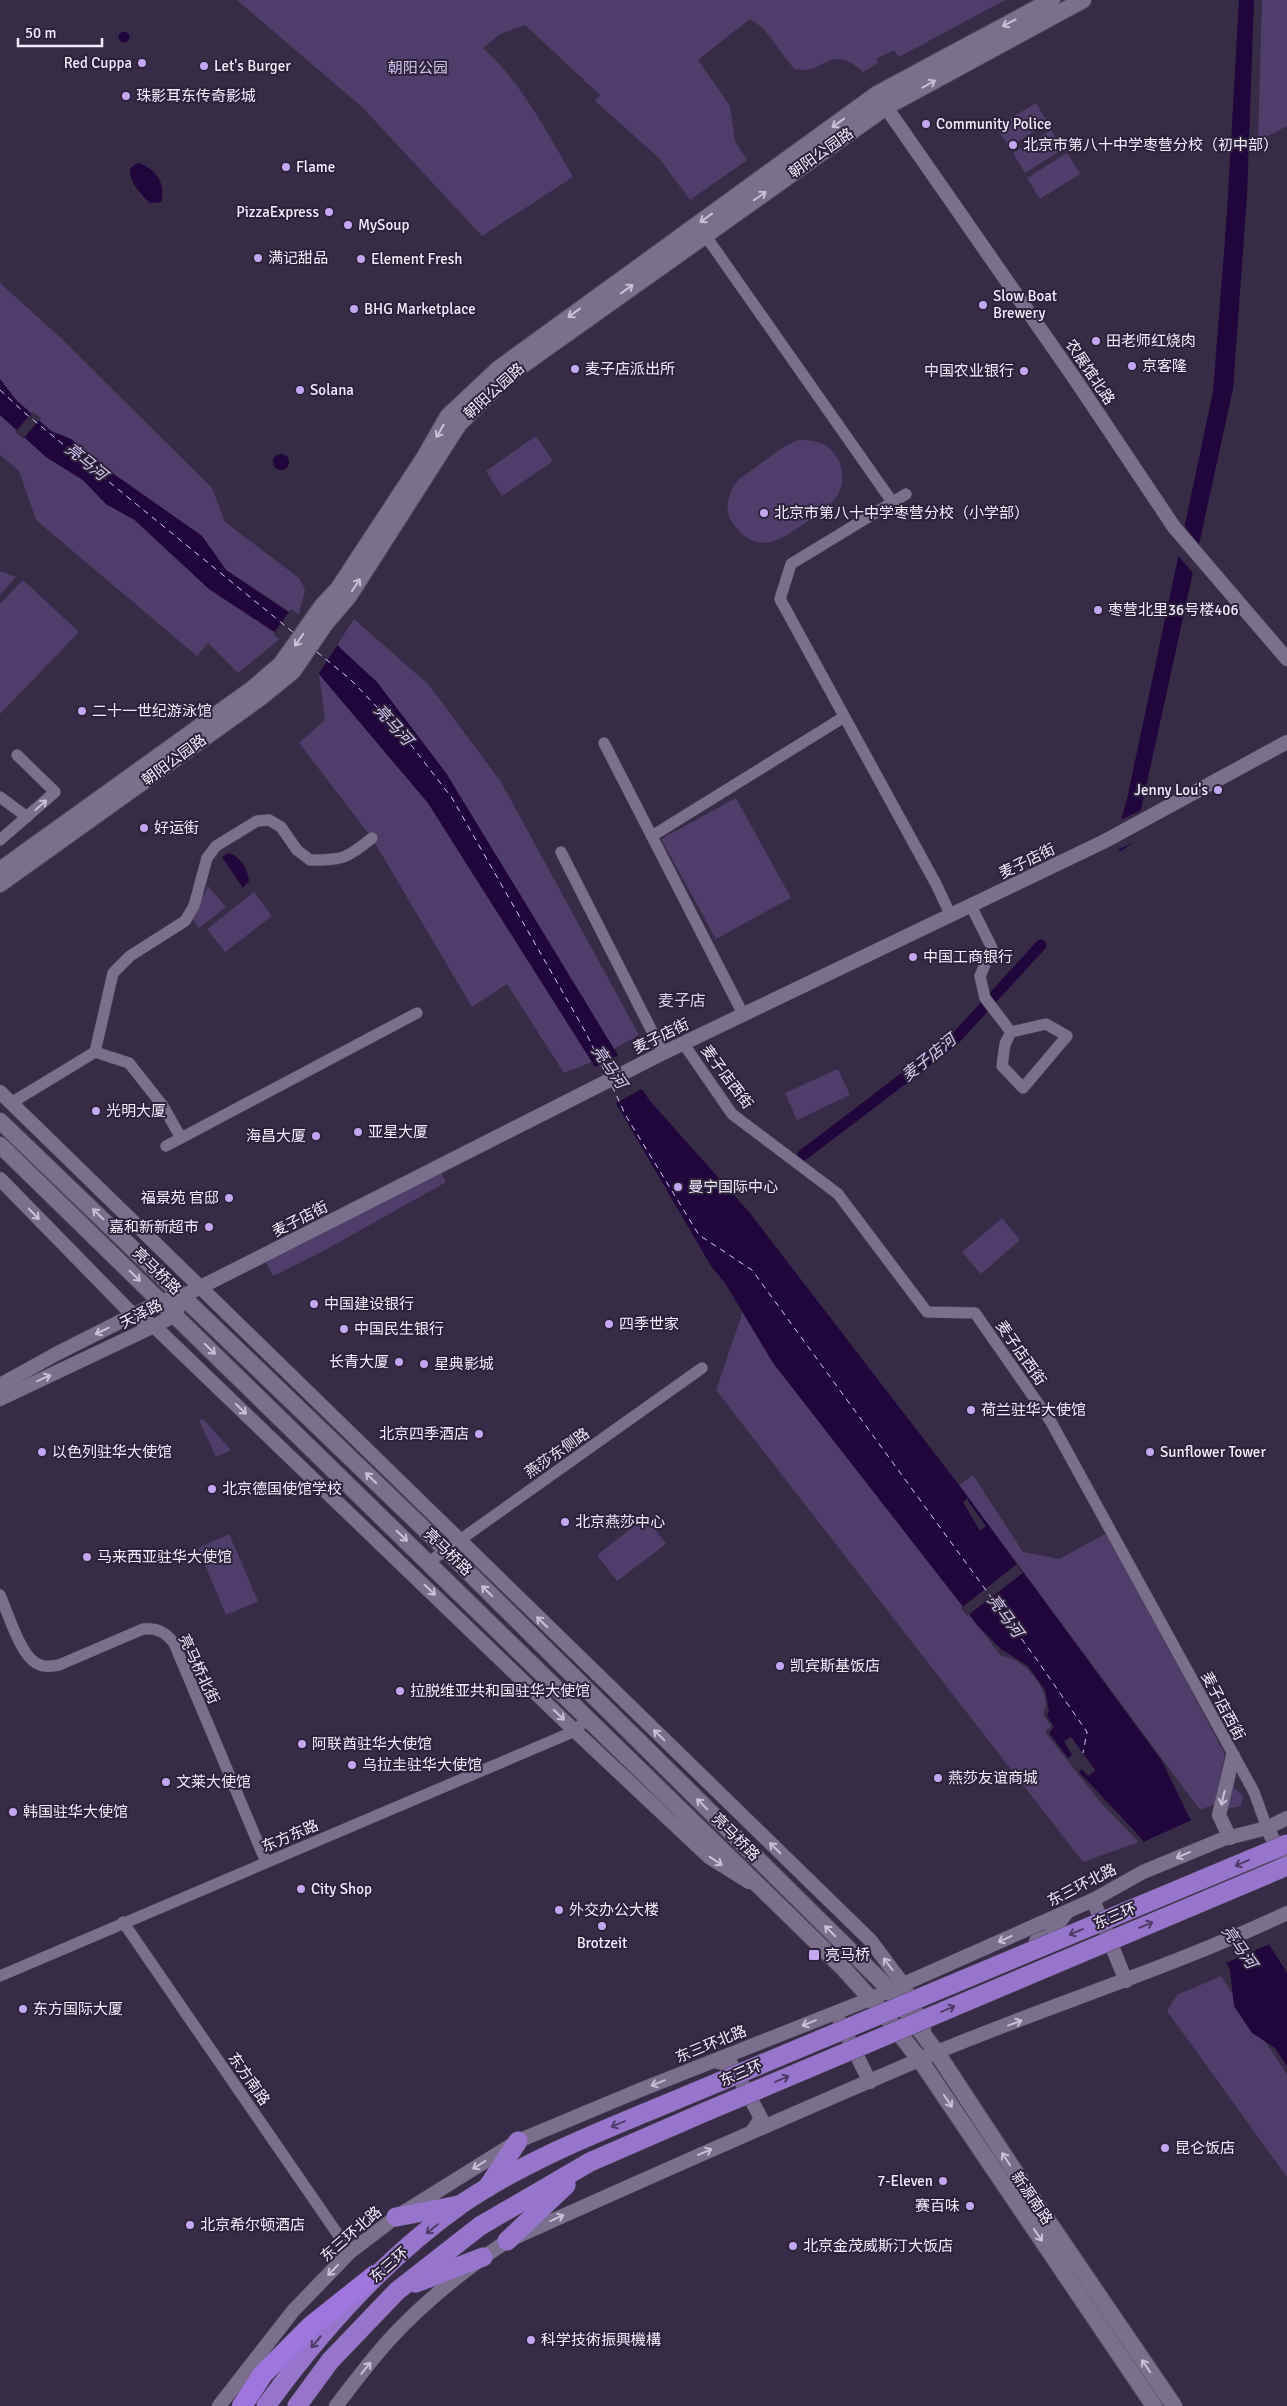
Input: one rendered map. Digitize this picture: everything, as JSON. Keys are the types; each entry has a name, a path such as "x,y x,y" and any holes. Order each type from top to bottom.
{"highway":[{"name":"东三环","path":"271,2400 314,2344 375,2275 462,2204 486,2190 567,2146 1287,1844"},
{"name":"东三环","path":"296,2406 330,2361 397,2291 480,2226 590,2162 1287,1866"},
{"path":"486,2190 518,2141"},
{"path":"507,2241 590,2162"},
{"path":"396,2217 462,2204"},
{"path":"397,2291 483,2257"},
{"path":"242,2406 263,2374 311,2326 375,2275"}],"main road":[{"name":"朝阳公园路","path":"0,884 260,698 287,668 321,620 338,589 424,458 448,416 498,369 882,101 1052,0"},
{"name":"朝阳公园路","path":"321,620 349,596 459,424 506,377 705,235 882,101 1083,0"},
{"name":"朝阳公园路","path":"0,870 252,689 287,668"},
{"name":"亮马桥路","path":"0,1121 183,1296 452,1545 900,1993"},
{"name":"亮马桥路","path":"0,1145 429,1562 768,1895 876,2004"},
{"name":"新源南路","path":"900,1993 1031,2196 1174,2406"},
{"name":"新源南路","path":"876,2004 920,2060 1154,2406"}],"street":[{"name":"农展馆北路","path":"882,101 1075,379 1178,533 1287,659"},
{"path":"705,235 893,503"},
{"path":"906,494 791,564 780,599 936,884 951,916"},
{"path":"652,836 844,717"},
{"name":"麦子店街","path":"183,1296 640,1064 1105,841 1287,742"},
{"path":"604,744 744,1014"},
{"path":"0,840 55,792 17,756"},
{"path":"0,797 27,817"},
{"path":"11,1103 94,1052 113,973 130,956 185,921 194,906 207,858 216,846 257,821 269,820 281,827 297,850 310,860 335,860 348,857 372,838"},
{"path":"561,852 663,1053"},
{"path":"971,906 992,948 980,976 984,998 1011,1032"},
{"path":"166,1146 417,1013"},
{"path":"1046,1024 1067,1036 1023,1088 1002,1066 1006,1044 1011,1032 1046,1024"},
{"name":"麦子店西街","path":"683,1044 732,1114 838,1194 927,1312 975,1313 1051,1422 1254,1792 1267,1828"},
{"path":"94,1052 129,1063 163,1106 180,1138"},
{"path":"0,1092 201,1287 452,1545"},
{"path":"0,1179 134,1316 154,1326 575,1731 709,1857 768,1895"},
{"name":"天泽路","path":"0,1386 56,1354 161,1301 183,1296"},
{"name":"天泽路","path":"0,1399 175,1315 183,1296"},
{"name":"燕莎东侧路","path":"429,1562 702,1368"},
{"name":"亮马桥北街","path":"0,1595 26,1655 36,1663 46,1667 59,1665 143,1629 153,1628 165,1633 174,1643 266,1862"},
{"name":"东方东路","path":"0,1976 575,1731 588,1718"},
{"path":"1226,1838 1219,1815 1233,1756"},
{"name":"东三环北路","path":"219,2406 293,2311 350,2252 396,2217 518,2141 835,2013 876,2004 1049,1936 1067,1912 1143,1872 1226,1838 1267,1828 1287,1818"},
{"path":"1267,1828 1287,1866"},
{"path":"1093,1900 1126,1981"},
{"path":"336,2406 389,2340 430,2301 483,2257 507,2241 920,2060 1126,1981 1281,1916"},
{"name":"东方南路","path":"123,1922 350,2252"},
{"path":"835,2013 870,2082"},
{"path":"713,2061 732,2064 762,2118 752,2132"}],"green space":[{"name":"朝阳公园","path":"237,0 1005,0 899,57 894,50 876,59 878,63 863,72 852,63 842,59 827,61 804,70 794,69 763,28 750,19 698,60 730,106 735,141 747,160 690,200 659,158 595,101 600,95 525,25 500,34 483,48 509,75 521,91 573,177 482,236 362,107"},
{"path":"1262,0 1287,0 1287,126 1258,141"},
{"path":"1036,103 1048,123 1009,147 996,127"},
{"path":"1051,130 1063,149 1025,173 1013,153"},
{"path":"1067,153 1080,174 1040,199 1027,178"},
{"path":"0,283 62,339 212,488 225,522 299,578 305,590 298,617 226,570 202,536 108,470 71,439 51,431 16,400 0,379"},
{"path":"0,415 46,457 83,480 106,504 134,520 209,589 282,637 238,673 208,643 197,656 36,520 19,471 0,455"},
{"path":"536,436 553,461 502,496 486,471"},
{"path":"799,440 813,441 825,445 835,454 839,460 842,473 839,492 827,507 781,538 761,543 752,540 742,534 729,517 728,500 732,489 738,480 785,446"},
{"path":"0,571 16,577 0,595"},
{"path":"23,580 79,632 0,714 0,604"},
{"path":"354,619 429,685 501,782 639,1035 614,1049 446,773 337,645"},
{"path":"319,674 428,803 592,1062 564,1073 507,984 472,1007 372,838 299,743 325,720"},
{"path":"736,798 791,898 716,939 661,839"},
{"path":"208,886 226,907 199,928 193,919"},
{"path":"254,892 272,916 225,952 207,929"},
{"path":"838,1069 850,1095 797,1120 785,1093"},
{"path":"438,1167 446,1182 327,1249 273,1276 266,1262"},
{"path":"1002,1218 1020,1240 981,1274 962,1252"},
{"path":"744,1308 803,1398 1001,1656 1018,1662 1035,1678 1045,1696 1046,1706 1043,1714 1051,1726 1045,1732 1100,1802 1139,1842 1083,1862 716,1390"},
{"path":"203,1419 231,1450 216,1457 199,1420"},
{"path":"973,1475 1023,1552 1059,1559 1107,1533 1225,1754 1215,1804 1200,1810 959,1485"},
{"path":"646,1517 666,1544 617,1581 597,1555"},
{"path":"229,1534 258,1601 226,1615 198,1548"},
{"path":"1231,1784 1243,1797 1241,1806 1226,1809"},
{"path":"1221,1976 1287,2074 1287,2177 1167,2011 1177,1995"}],"water":[{"path":"1239,0 1254,0 1247,196 1233,389 1134,842 1121,851 1113,848 1127,799 1213,392 1227,213"},
{"path":"124,31 130,37 124,43 118,37"},
{"path":"138,163 155,173 161,183 161,202 150,203 133,183 130,171 132,166"},
{"name":"亮马河","path":"0,379 16,400 51,431 71,439 108,470 202,536 226,570 337,645 377,682 446,773 614,1049 650,1101 749,1212 959,1485 1162,1761 1188,1815 1287,1973 1287,2066 1275,2048 1252,2033 1234,2006 1230,1969 1141,1838 1079,1772 1082,1769 1088,1776 1095,1770 1071,1737 1064,1741 1072,1755 1068,1758 1049,1733 1054,1727 1047,1716 1049,1710 1045,1690 1028,1666 1001,1649 978,1626 773,1363 725,1283 711,1266 592,1062 428,803 319,674 282,637 209,589 135,520 106,504 83,480 46,457 0,415"},
{"path":"281,454 289,462 281,470 273,462"},
{"path":"229,853 241,861 247,872 249,881 243,888 222,857"}],"pier":[{"path":"33,412 41,418 23,439 15,432"},
{"path":"1183,524 1202,548 1196,577 1176,553"},
{"path":"291,609 339,643 317,676 273,634"},
{"path":"1144,809 1137,841 1115,851 1111,850 1110,847 1118,821"},
{"path":"621,1054 644,1088 614,1104 593,1068"},
{"path":"968,1498 968,1501 986,1526 980,1531 963,1502"},
{"path":"1017,1564 1023,1573 967,1616 961,1608"},
{"path":"1071,1737 1095,1770 1090,1775 1089,1773 1092,1770 1070,1740 1067,1742 1072,1749 1066,1741"},
{"path":"1194,1819 1270,1944 1224,1964 1141,1843"}],"waterway":[{"name":"麦子店河","path":"803,1155 953,1041 1041,945"}],"ferry route":[{"path":"0,390 26,414 294,633"},
{"path":"317,652 350,679 401,732 452,798 586,1033 606,1074"},
{"path":"612,1086 626,1116 699,1235 752,1270 1037,1660 1087,1732 1083,1753"}],"place":[{"name":"Red Cuppa","path":"142,63"},
{"name":"Let's Burger","path":"204,66"},
{"name":"珠影耳东传奇影城","path":"126,96"},
{"name":"Community Police","path":"926,124"},
{"name":"北京市第八十中学枣营分校（初中部）","path":"1013,145"},
{"name":"Flame","path":"286,167"},
{"name":"PizzaExpress","path":"329,212"},
{"name":"MySoup","path":"348,225"},
{"name":"满记甜品","path":"258,258"},
{"name":"Element Fresh","path":"361,259"},
{"name":"Slow Boat Brewery","path":"983,305"},
{"name":"BHG Marketplace","path":"354,309"},
{"name":"田老师红烧肉","path":"1096,341"},
{"name":"京客隆","path":"1132,366"},
{"name":"麦子店派出所","path":"575,369"},
{"name":"中国农业银行","path":"1024,371"},
{"name":"Solana","path":"300,390"},
{"name":"北京市第八十中学枣营分校（小学部）","path":"764,513"},
{"name":"枣营北里36号楼406","path":"1098,610"},
{"name":"二十一世纪游泳馆","path":"82,711"},
{"name":"Jenny Lou's","path":"1218,790"},
{"name":"好运街","path":"144,828"},
{"name":"中国工商银行","path":"913,957"},
{"name":"光明大厦","path":"96,1111"},
{"name":"亚星大厦","path":"358,1132"},
{"name":"海昌大厦","path":"316,1136"},
{"name":"曼宁国际中心","path":"678,1187"},
{"name":"福景苑 官邸","path":"229,1198"},
{"name":"嘉和新新超市","path":"209,1227"},
{"name":"中国建设银行","path":"314,1304"},
{"name":"四季世家","path":"609,1324"},
{"name":"中国民生银行","path":"344,1329"},
{"name":"长青大厦","path":"399,1362"},
{"name":"星典影城","path":"424,1364"},
{"name":"荷兰驻华大使馆","path":"971,1410"},
{"name":"北京四季酒店","path":"479,1434"},
{"name":"以色列驻华大使馆","path":"42,1452"},
{"name":"Sunflower Tower","path":"1150,1452"},
{"name":"北京德国使馆学校","path":"212,1489"},
{"name":"北京燕莎中心","path":"565,1522"},
{"name":"马来西亚驻华大使馆","path":"87,1557"},
{"name":"凯宾斯基饭店","path":"780,1666"},
{"name":"拉脱维亚共和国驻华大使馆","path":"400,1691"},
{"name":"阿联酋驻华大使馆","path":"302,1744"},
{"name":"乌拉圭驻华大使馆","path":"352,1765"},
{"name":"燕莎友谊商城","path":"938,1778"},
{"name":"文莱大使馆","path":"166,1782"},
{"name":"韩国驻华大使馆","path":"13,1812"},
{"name":"City Shop","path":"301,1889"},
{"name":"外交办公大楼","path":"559,1910"},
{"name":"Brotzeit","path":"602,1926"},
{"name":"亮马桥","path":"814,1955"},
{"name":"东方国际大厦","path":"23,2009"},
{"name":"昆仑饭店","path":"1165,2148"},
{"name":"7-Eleven","path":"943,2181"},
{"name":"赛百味","path":"970,2206"},
{"name":"北京希尔顿酒店","path":"190,2225"},
{"name":"北京金茂威斯汀大饭店","path":"793,2246"},
{"name":"科学技術振興機構","path":"531,2340"}],"district":[{"name":"麦子店","path":"682,1001"}]}
